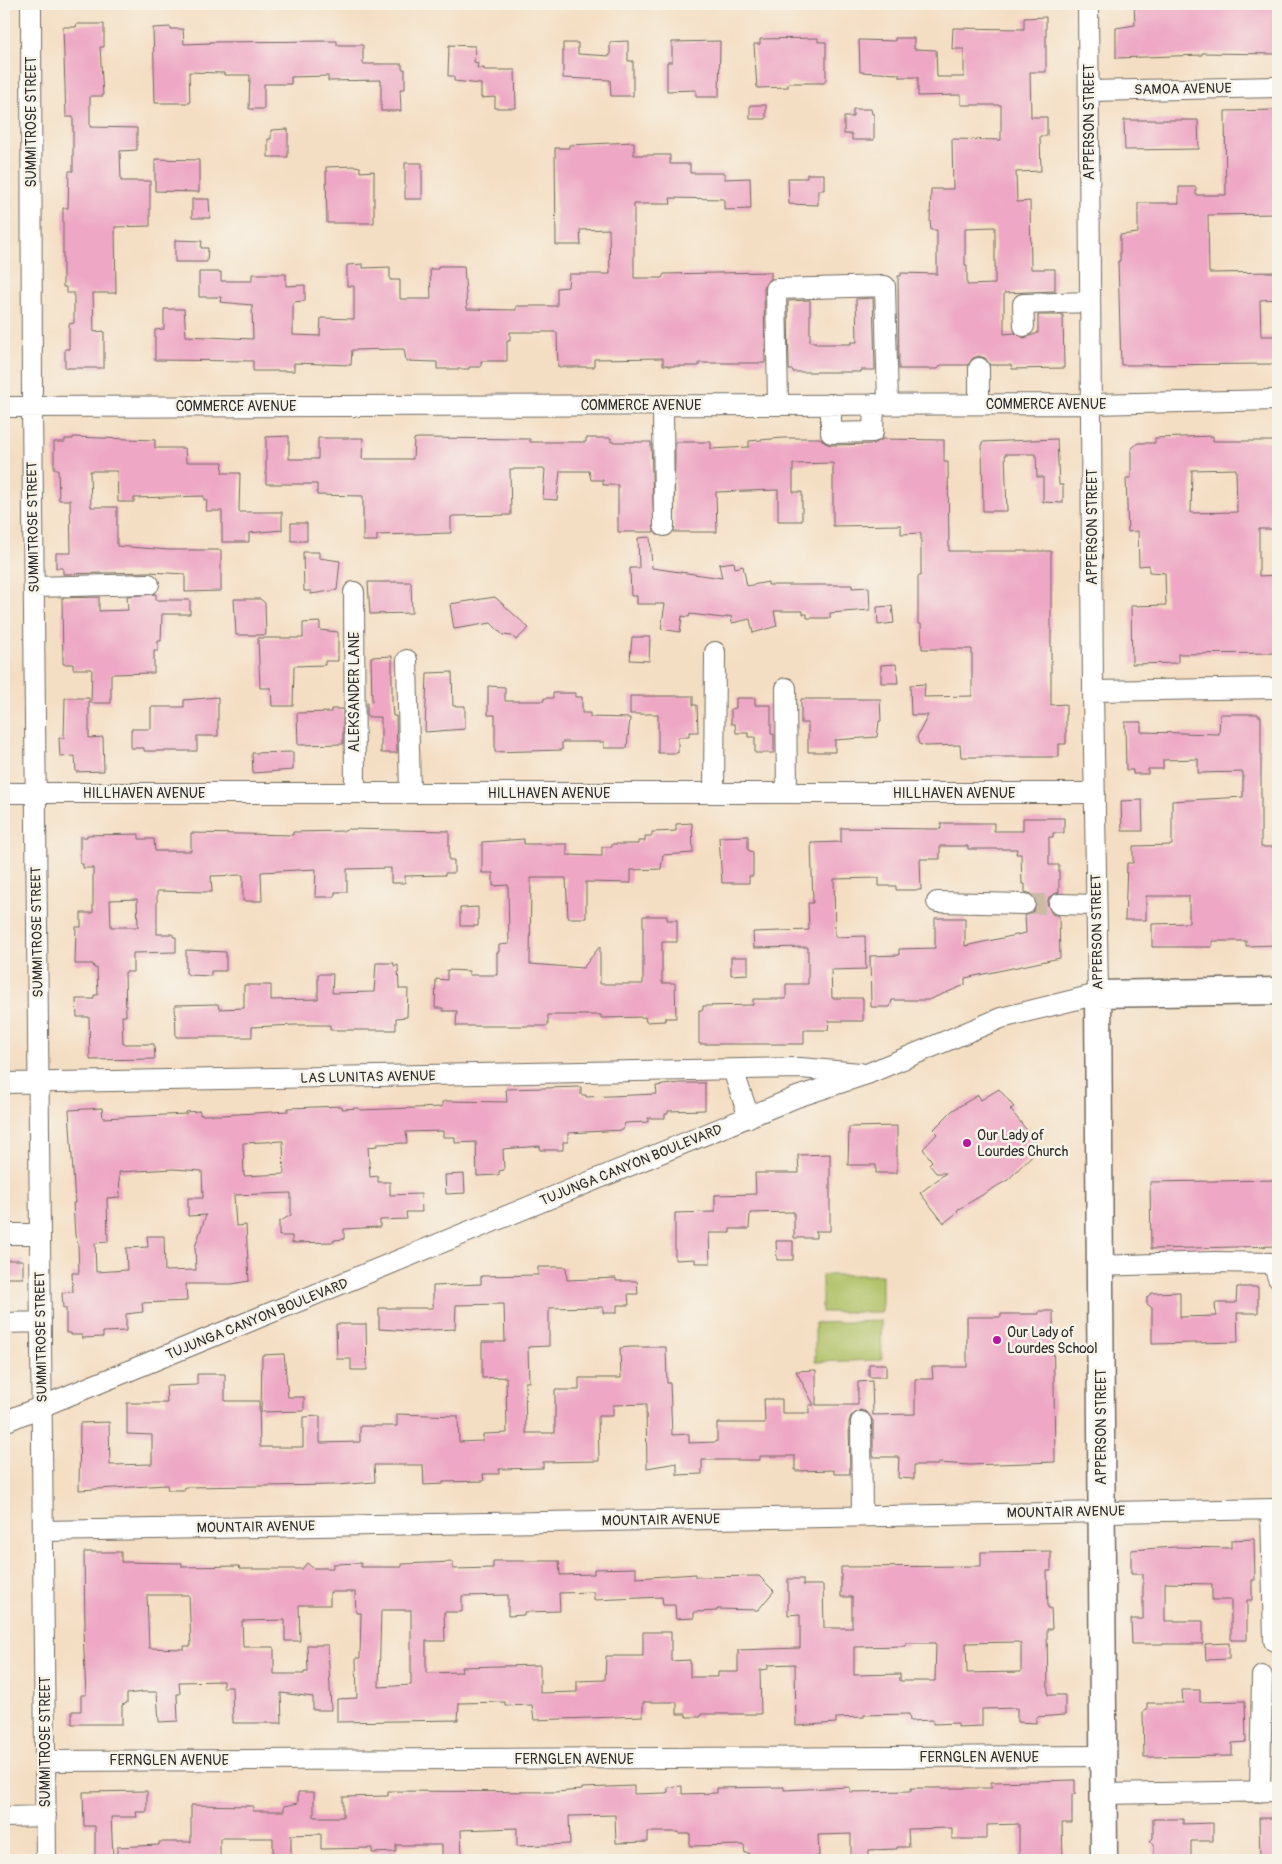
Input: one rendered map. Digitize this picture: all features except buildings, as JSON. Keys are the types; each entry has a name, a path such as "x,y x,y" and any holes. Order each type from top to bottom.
{"main road":[{"name":"TUJUNGA CANYON BOULEVARD","path":"1098,994 1278,991"},
{"name":"APPERSON STREET","path":"1098,994 1104,1860"}],"street":[{"name":"SUMMITROSE STREET","path":"31,4 32,407 46,1860"},
{"name":"APPERSON STREET","path":"1088,4 1093,691 1098,994"},
{"name":"SAMOA AVENUE","path":"1089,91 1278,87"},
{"path":"778,404 776,289 885,286 881,404 873,432 831,433 831,404"},
{"path":"1024,326 1023,304 1090,302"},
{"path":"979,368 979,404"},
{"name":"COMMERCE AVENUE","path":"4,407 1091,404 1278,400"},
{"path":"663,405 664,526"},
{"path":"34,587 150,584"},
{"name":"ALEKSANDER LANE","path":"354,592 355,793"},
{"path":"714,793 715,652"},
{"path":"408,660 410,793"},
{"path":"786,688 787,793"},
{"path":"1093,691 1278,688"},
{"name":"HILLHAVEN AVENUE","path":"4,793 1095,793"},
{"path":"936,902 1025,904"},
{"path":"1059,904 1096,905"},
{"name":"TUJUNGA CANYON BOULEVARD","path":"4,1422 797,1097 867,1074 1001,1018 1098,994"},
{"name":"LAS LUNITAS AVENUE","path":"4,1083 800,1068 867,1074"},
{"path":"733,1070 750,1117"},
{"path":"4,1234 40,1234"},
{"path":"1100,1266 1203,1262 1273,1263 1278,1278"},
{"path":"4,1323 41,1322"},
{"path":"861,1422 862,1516"},
{"path":"1274,1509 1274,1641"},
{"name":"MOUNTAIR AVENUE","path":"43,1531 1274,1509"},
{"path":"1103,1794 1269,1791 1262,1676"},
{"name":"FERNGLEN AVENUE","path":"45,1761 1103,1756"},
{"path":"4,1817 46,1816"}],"green space":[{"path":"822,1275 882,1275 882,1312 822,1312"},
{"path":"881,1321 882,1360 815,1362 815,1323"}],"tunnel":[{"path":"1025,904 1059,904"}],"place":[{"name":"Our Lady of Lourdes Church","path":"967,1143"},
{"name":"Our Lady of Lourdes School","path":"997,1340"}]}
